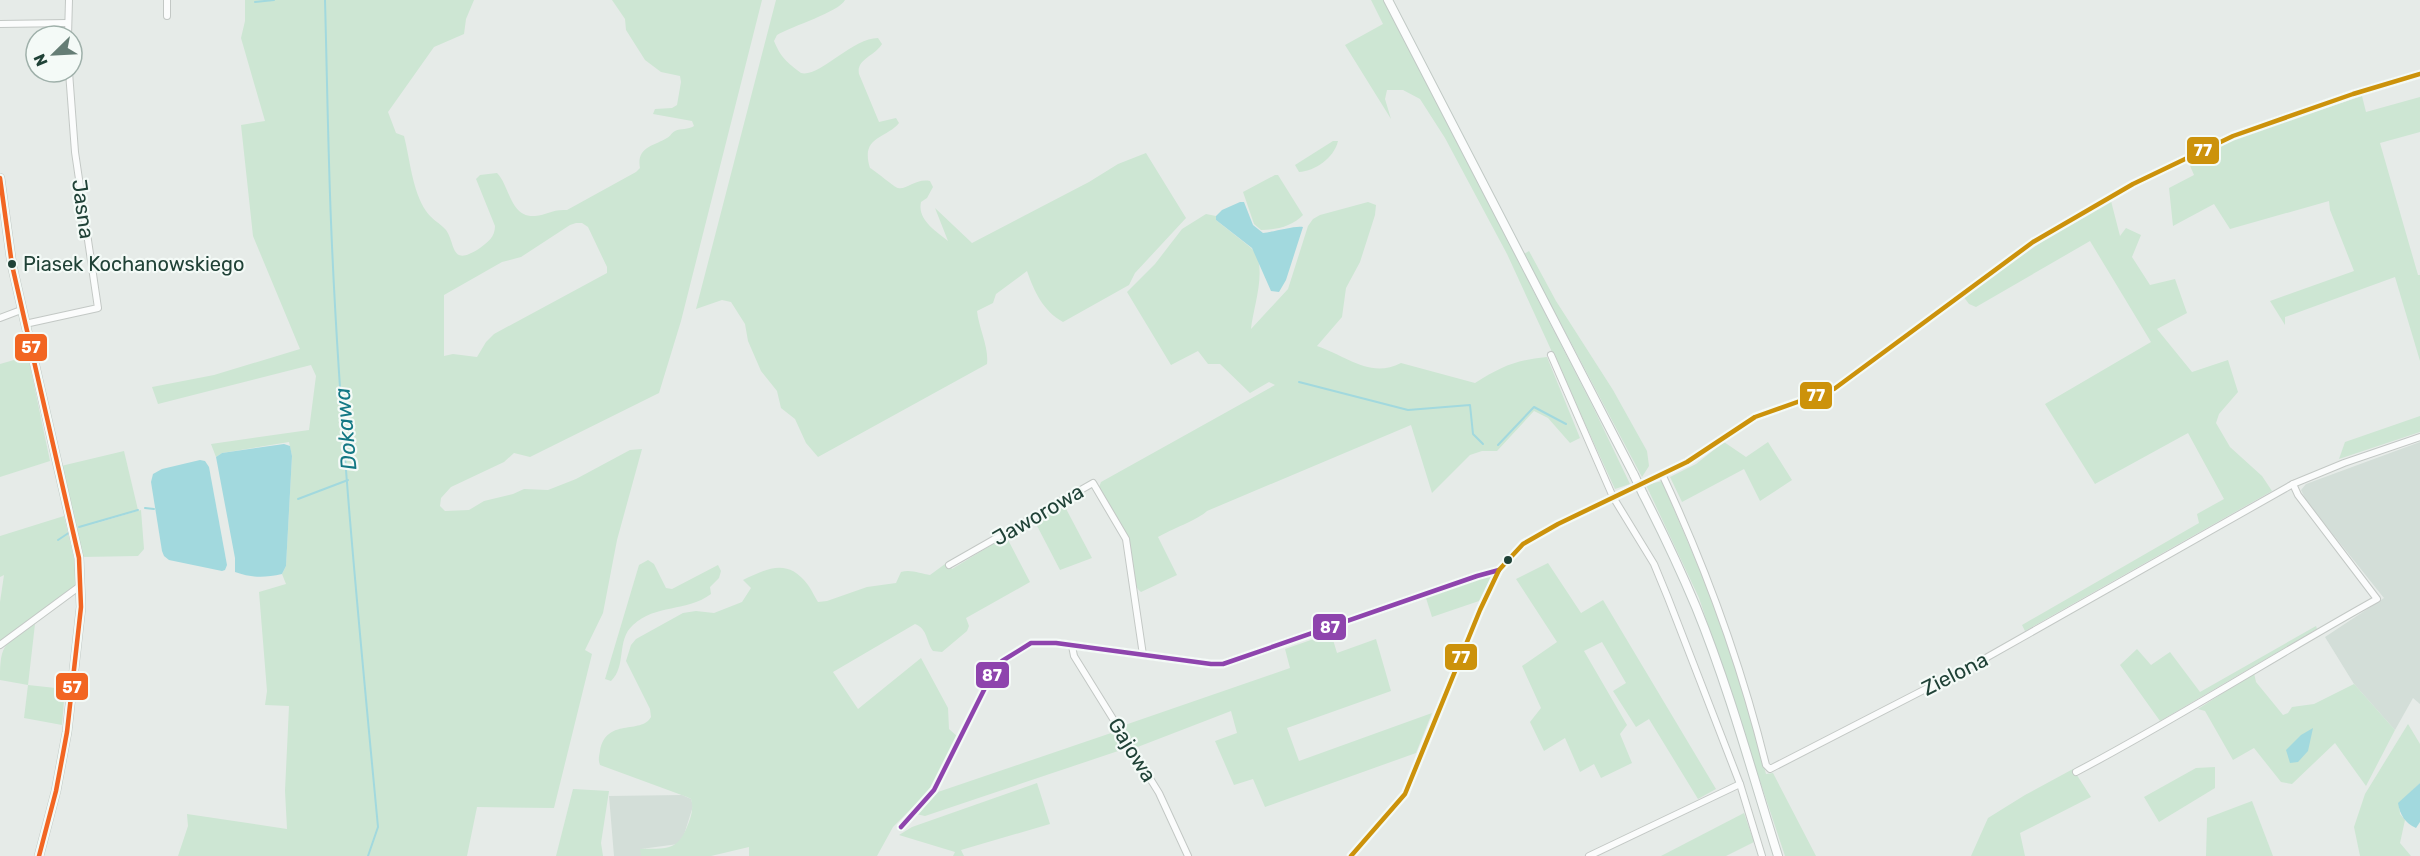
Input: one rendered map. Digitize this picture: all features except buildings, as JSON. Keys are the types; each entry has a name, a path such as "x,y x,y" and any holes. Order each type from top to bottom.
{"main road":[{"path":"1388,0 1644,494 1696,608 1722,680 1778,856"},
{"path":"0,178 10,257 21,310 79,558 81,607 67,732 56,792 39,856"}],"street":[{"path":"0,24 68,23 69,0"},
{"path":"166,16 167,0"},
{"path":"1351,856 1405,794 1480,610 1499,570 1519,548 1533,537 1687,462 1755,417 1834,388 2033,242 2133,184 2232,136 2420,74"},
{"name":"Jasna","path":"25,324 98,308 75,152 70,84"},
{"path":"0,318 21,310"},
{"path":"1551,355 1613,497 1654,564 1740,784 1762,856"},
{"name":"Zielona","path":"1662,474 1719,606 1749,699 1766,765 1770,769 1984,659 2293,484 2344,463 2420,437"},
{"name":"Jaworowa","path":"949,565 1093,483 1126,539 1143,655"},
{"path":"2076,772 2203,702 2244,675 2377,599 2304,504 2293,484"},
{"path":"901,827 934,790 989,680 1002,661 1025,646 1036,642 1211,664 1234,662 1499,570"},
{"path":"0,645 80,586"},
{"name":"Gajowa","path":"1072,646 1074,656 1159,793 1188,856"},
{"path":"1589,856 1740,784"}],"shaded area":[{"path":"2420,442 2420,704 2413,698 2395,730 2354,684 2325,637 2384,598 2307,502 2301,490 2306,484"},
{"path":"682,795 691,799 693,806 683,838 678,844 641,849 641,856 614,856 609,796"}],"green space":[{"path":"245,0 474,0 466,19 464,34 434,47 388,112 396,133 404,136 414,184 421,203 428,214 446,230 455,252 463,256 486,244 495,230 476,179 480,175 497,173 515,207 527,215 535,216 557,210 567,210 636,172 640,168 639,161 643,151 647,148 667,138 675,131 694,126 692,121 653,114 655,109 672,108 677,105 680,76 661,72 645,60 626,30 625,19 612,0 762,0 681,321 659,393 530,457 514,453 504,462 451,487 441,498 440,506 445,511 469,510 484,501 524,489 548,490 576,479 630,450 642,449 617,540 603,613 585,650 592,654 554,808 477,807 467,856 178,856 188,826 187,814 287,829 285,791 289,706 265,705 267,691 259,592 286,584 282,574 286,566 292,456 289,442 222,453 216,457 211,444 309,430 316,376 311,365 158,404 152,387 214,375 300,349 253,236 241,125 265,121 241,38 245,21","holes":["582,223 588,227 607,267 607,273 494,334 477,357 453,354 444,356 444,295 502,262 521,257 570,225"]},
{"path":"776,0 845,0 841,5 825,14 777,35 774,41 779,52 801,73 817,70 858,44 878,38 882,44 863,61 859,74 879,122 896,118 899,123 871,144 868,150 870,168 898,188 920,181 930,181 933,187 927,198 921,202 922,214 928,224 948,241 935,208 972,243 1089,182 1118,164 1146,153 1186,218 1135,273 1129,285 1063,322 1040,300 1027,271 996,294 993,303 977,311 987,351 987,364 818,457 806,443 795,419 781,408 777,391 761,371 748,341 745,324 731,302 722,300 696,309"},
{"path":"1371,0 1384,0 1594,409 1630,484 1615,489 1507,254 1445,138 1420,99 1403,90 1387,90 1385,99 1391,119 1345,45 1383,24"},
{"path":"2362,96 2366,112 2420,97 2420,132 2380,143 2418,275 2420,275 2420,361 2395,277 2285,317 2285,325 2270,301 2354,271 2330,210 2329,201 2230,229 2214,204 2173,226 2169,188 2194,175 2188,161 2231,140"},
{"path":"1333,141 1338,141 1328,158 1311,169 1299,172 1295,165"},
{"path":"1278,175 1303,215 1284,227 1261,230 1254,224 1243,192"},
{"path":"2111,201 2120,236 2126,228 2141,235 2132,257 2150,285 2175,279 2187,313 2157,329 2192,372 2228,360 2238,392 2219,414 2216,423 2230,447 2262,476 2272,491 2025,631 2022,625 2199,523 2197,514 2224,499 2188,433 2095,484 2045,404 2151,342 2090,241 1976,307 1969,304 1963,296 2059,230"},
{"path":"1368,202 1376,205 1375,215 1360,262 1346,288 1342,317 1317,346 1369,367 1390,367 1401,363 1475,383 1510,365 1547,357 1580,438 1570,443 1548,418 1534,411 1497,451 1482,451 1470,455 1432,493 1411,425 1207,511 1158,537 1177,575 1141,592 1132,574 1127,537 1099,487 1101,482 1275,385 1269,382 1250,393 1220,364 1208,364 1198,351 1171,365 1127,292 1155,264 1182,229 1206,214 1216,216 1216,220 1250,247 1259,263 1259,286 1251,329 1288,289 1308,226 1313,219"},
{"path":"1529,251 1556,301 1613,390 1647,451 1649,466 1642,477 1524,254"},
{"path":"28,356 50,461 0,477 0,364"},
{"path":"2420,416 2420,432 2339,459 2345,442"},
{"path":"1724,442 1746,457 1768,442 1792,480 1760,501 1744,469 1682,502 1670,477 1696,464"},
{"path":"124,451 138,510 83,527 141,510 144,549 138,556 82,557 61,466"},
{"path":"1662,481 1712,599 1746,697 1766,774 1773,773 1816,856 1785,856 1699,598 1646,485"},
{"path":"1063,503 1092,558 1060,570 1034,520"},
{"path":"64,516 75,563 77,584 0,641 0,602 4,575 0,577 0,536"},
{"path":"1006,536 1030,582 966,618 969,626 967,631 942,652 933,651 925,632 915,624 833,672 858,709 921,658 948,708 949,729 958,737 930,790 893,827 877,856 749,856 749,847 711,856 641,856 640,849 669,847 679,841 692,813 692,806 691,799 687,797 600,765 600,751 609,734 616,730 640,725 651,717 650,709 626,661 631,645 636,639 683,613 696,611 714,613 742,602 751,588 743,580 769,569 785,568 793,571 808,585 818,602 827,601 867,587 896,583 901,572 912,571 930,575 945,564 952,569"},
{"path":"648,560 654,564 666,588 672,589 718,565 721,571 719,578 710,587 711,594 702,600 651,614 633,625 625,638 616,675 611,681 605,679 639,565"},
{"path":"1548,563 1581,613 1603,600 1716,789 1698,799 1649,719 1636,727 1613,691 1626,683 1602,642 1584,651 1627,725 1620,734 1632,763 1601,778 1594,764 1580,772 1565,738 1544,751 1530,722 1541,708 1522,666 1557,642 1516,579"},
{"path":"1486,575 1492,576 1479,601 1432,617 1426,598"},
{"path":"35,624 28,685 0,680 1,658 6,645"},
{"path":"2316,626 2317,629 2160,721 2120,665 2137,649 2151,665 2170,652 2200,692"},
{"path":"1331,633 1337,653 1376,639 1391,691 1287,728 1299,761 1432,713 1416,753 1265,807 1253,779 1234,785 1215,741 1237,733 1231,711 1135,748 1122,726 1290,668 1285,649"},
{"path":"2254,673 2256,682 2283,715 2288,713 2292,707 2314,704 2354,684 2395,730 2366,786 2335,743 2292,784 2281,782 2254,748 2233,760 2205,711 2198,709"},
{"path":"28,685 65,689 62,725 24,718"},
{"path":"2408,724 2420,744 2420,783 2399,803 2400,814 2405,820 2400,843 2411,856 2360,856 2354,827 2365,794"},
{"path":"1117,731 1127,748 925,816 916,814 935,793"},
{"path":"2215,767 2215,788 2159,822 2144,797 2196,768"},
{"path":"2073,769 2091,797 2020,833 2025,856 1971,856 1988,818"},
{"path":"1037,783 1050,824 961,850 964,856 953,856 955,852 899,835 912,827"},
{"path":"573,789 609,791 601,843 603,856 556,856"},
{"path":"2252,801 2273,856 2206,856 2207,818"},
{"path":"1744,813 1754,842 1726,856 1661,856"}],"water":[{"path":"1244,202 1253,225 1263,233 1303,227 1286,280 1279,292 1271,291 1252,248 1216,220 1216,216 1222,210"},
{"path":"284,444 290,446 292,456 286,566 282,574 269,576 258,577 235,572 235,558 216,457 222,453"},
{"path":"200,460 205,461 209,467 227,565 222,571 169,560 162,551 151,482 153,474 162,469"},
{"path":"2313,728 2308,751 2298,762 2290,763 2286,750 2301,735"},
{"path":"2420,783 2420,822 2416,828 2404,818 2398,803"}],"waterway":[{"path":"255,2 274,0"},
{"name":"Dokawa","path":"325,0 331,222 339,373 350,524 378,827 368,856"},
{"path":"1299,382 1408,410 1470,405 1473,434 1483,444"},
{"path":"1498,445 1534,407 1566,424"},
{"path":"298,499 348,480"},
{"path":"145,508 154,509"},
{"path":"79,527 138,510"},
{"path":"58,540 70,532"}],"transit line":[{"name":"77","path":"1351,856 1405,794 1480,610 1499,570 1523,544 1558,524 1687,462 1755,417 1834,389 2033,242 2133,184 2233,136 2353,94 2420,74"},
{"name":"57","path":"0,178 12,265 79,558 81,607 67,732 56,791 39,856"},
{"name":"87","path":"901,827 934,790 989,680 1002,661 1031,643 1056,643 1223,664 1499,570"}],"place":[{"name":"Piasek Kochanowskiego","path":"12,264"}]}
